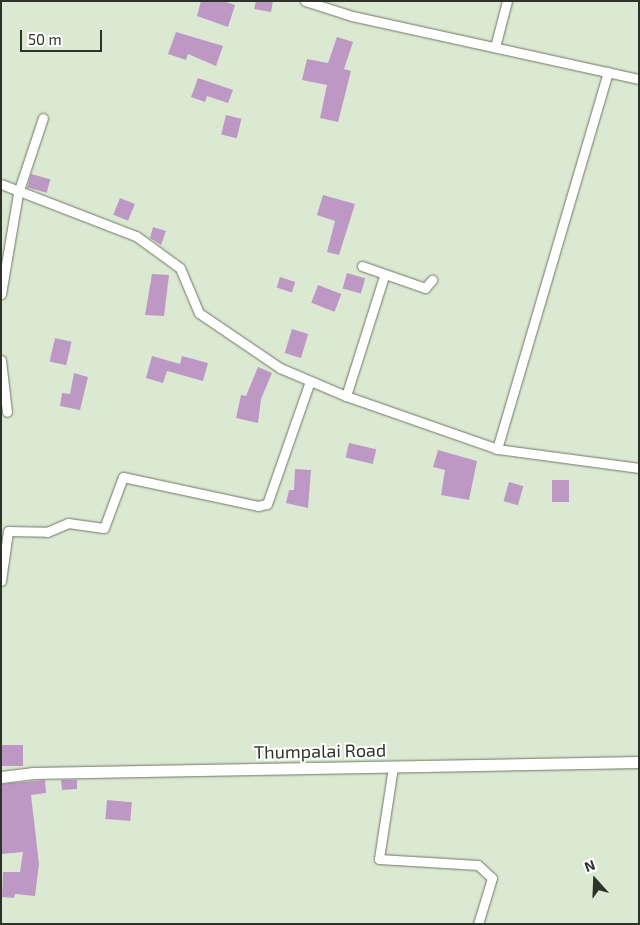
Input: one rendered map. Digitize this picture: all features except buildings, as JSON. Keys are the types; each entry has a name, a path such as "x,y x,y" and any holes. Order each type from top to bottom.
{"street":[{"path":"304,1 352,16 639,80"},
{"path":"495,47 507,1"},
{"path":"497,450 608,72"},
{"path":"1,294 18,193 43,118"},
{"path":"1,184 18,193 136,236 180,268 199,313 280,368 346,396 497,450 639,468"},
{"path":"362,266 384,276 425,288 432,280"},
{"path":"346,396 384,276"},
{"path":"1,360 7,412"},
{"path":"1,581 8,531 47,532 68,523 104,528 123,477 258,506 267,504 310,381"},
{"name":"Thumpalai Road","path":"1,777 42,773 639,762"},
{"path":"393,767 379,859 478,865 492,878 478,924"}]}
